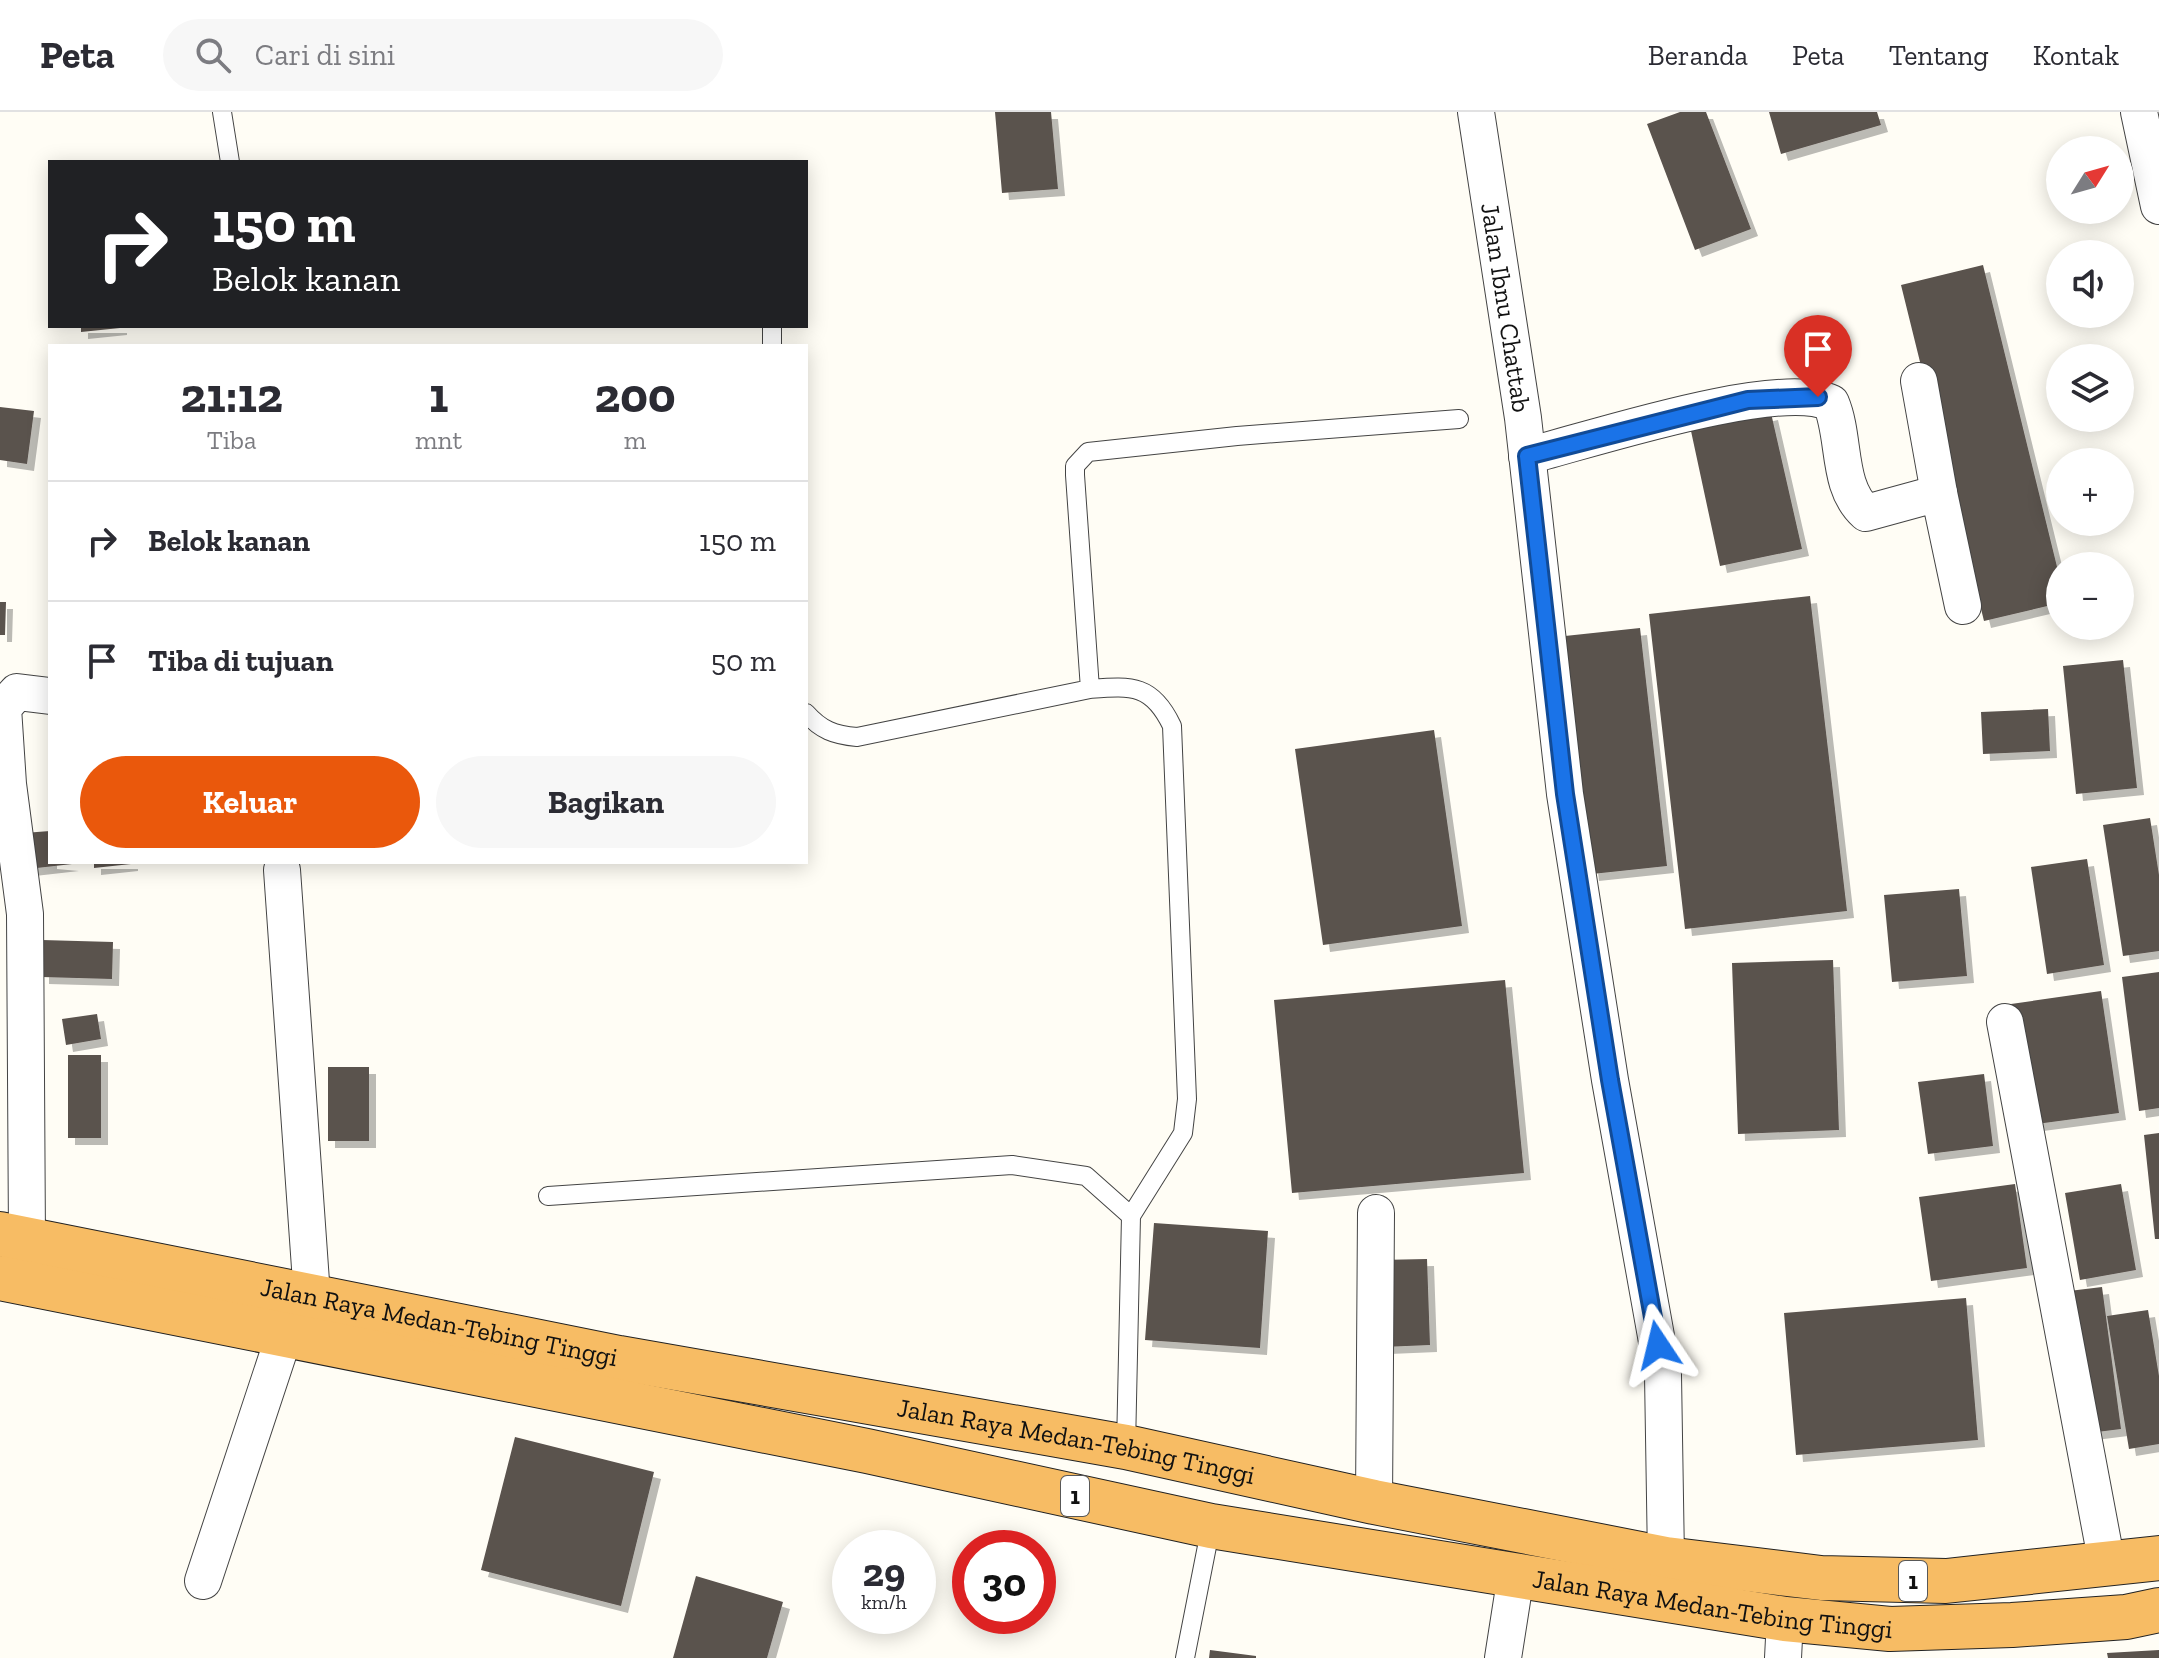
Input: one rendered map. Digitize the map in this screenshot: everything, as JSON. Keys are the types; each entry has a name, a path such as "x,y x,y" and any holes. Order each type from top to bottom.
{"highway":[{"name":"Jalan Raya Medan-Tebing Tinggi","path":"14,1236 619,1358 1126,1447 1374,1502 1664,1578 1784,1639 1890,1629 2126,1617 2159,1610"},
{"name":"Jalan Raya Medan-Tebing Tinggi","path":"0,1278 867,1451 1211,1526 1516,1575 1946,1581 2159,1558"}],"street":[{"name":"Jalan Ibnu Chattab","path":"1476,112 1527,456 1565,794 1610,1080 1663,1375 1664,1578"},
{"path":"2139,112 2159,206"},
{"path":"1919,381 1963,606"},
{"path":"1527,456 1748,400 1818,397 1831,403 1840,425 1847,489 1854,502 1866,513 1939,493"},
{"path":"14,1236 25,914 8,784 3,708 17,692 48,696"},
{"path":"282,870 312,1296"},
{"path":"2005,1022 2107,1564"},
{"path":"1374,1502 1376,1213"},
{"path":"203,1581 284,1336"},
{"path":"1503,1658 1516,1575"}],"lane":[{"path":"222,112 230,160"},
{"path":"1090,689 1075,475 1075,466 1088,452 1237,436 1459,419"},
{"path":"808,715 834,735 857,737 1090,689 1129,687 1150,694 1163,708 1172,726 1187,1099 1183,1133 1131,1216 1126,1447"},
{"path":"548,1196 1012,1165 1086,1176 1131,1216"},
{"path":"1185,1658 1211,1526"}],"building":[{"path":"995,112 1051,112 1058,189 1002,193"},
{"path":"1680,112 1706,112 1751,229 1695,250 1647,124"},
{"path":"1769,112 1877,112 1881,125 1781,154"},
{"path":"1983,265 2046,522 2046,536 2049,536 2053,552 2046,552 2046,606 1984,621 1901,285"},
{"path":"81,328 120,328 81,332"},
{"path":"0,407 34,411 27,464 0,460"},
{"path":"1771,413 1802,549 1720,566 1691,431"},
{"path":"1810,596 1847,911 1685,929 1649,614"},
{"path":"0,602 6,602 5,635 0,635"},
{"path":"1640,628 1667,866 1592,874 1565,636"},
{"path":"2123,660 2137,788 2076,794 2063,666"},
{"path":"2048,709 2050,751 1983,754 1981,712"},
{"path":"1434,730 1462,926 1323,945 1295,749"},
{"path":"2150,818 2159,875 2159,951 2123,956 2103,825"},
{"path":"48,831 48,864 72,864 28,869 24,833"},
{"path":"2087,859 2104,965 2047,974 2031,867"},
{"path":"94,864 131,864 94,868"},
{"path":"1959,889 1967,976 1892,982 1884,895"},
{"path":"42,940 113,942 112,979 42,977"},
{"path":"1833,960 1839,1130 1738,1134 1732,963"},
{"path":"2159,972 2159,1108 2139,1111 2122,977"},
{"path":"1505,980 1524,1173 1292,1193 1274,1000"},
{"path":"2101,991 2119,1113 2029,1125 2011,1004"},
{"path":"97,1014 101,1039 66,1045 62,1019"},
{"path":"68,1055 101,1055 101,1138 68,1138"},
{"path":"328,1067 369,1067 369,1141 328,1141"},
{"path":"1984,1074 1993,1146 1928,1154 1918,1082"},
{"path":"2159,1133 2159,1239 2155,1239 2144,1135"},
{"path":"2015,1184 2027,1268 1931,1281 1919,1197"},
{"path":"2121,1184 2136,1270 2080,1280 2065,1193"},
{"path":"1154,1223 1268,1231 1260,1348 1145,1340"},
{"path":"1427,1259 1430,1345 1383,1347 1379,1260"},
{"path":"2102,1287 2121,1429 2089,1433 2069,1291"},
{"path":"1966,1298 1978,1440 1796,1455 1784,1313"},
{"path":"2148,1310 2159,1376 2159,1444 2129,1449 2107,1316"},
{"path":"515,1437 654,1472 621,1606 481,1570"},
{"path":"696,1576 783,1602 767,1658 673,1658"},
{"path":"1210,1650 1256,1656 1256,1658 1209,1658"},
{"path":"2159,1650 2159,1658 2108,1658 2107,1653"}],"route":[{"path":"1658,1345 1610,1080 1565,794 1527,456 1748,400 1818,397"}]}
